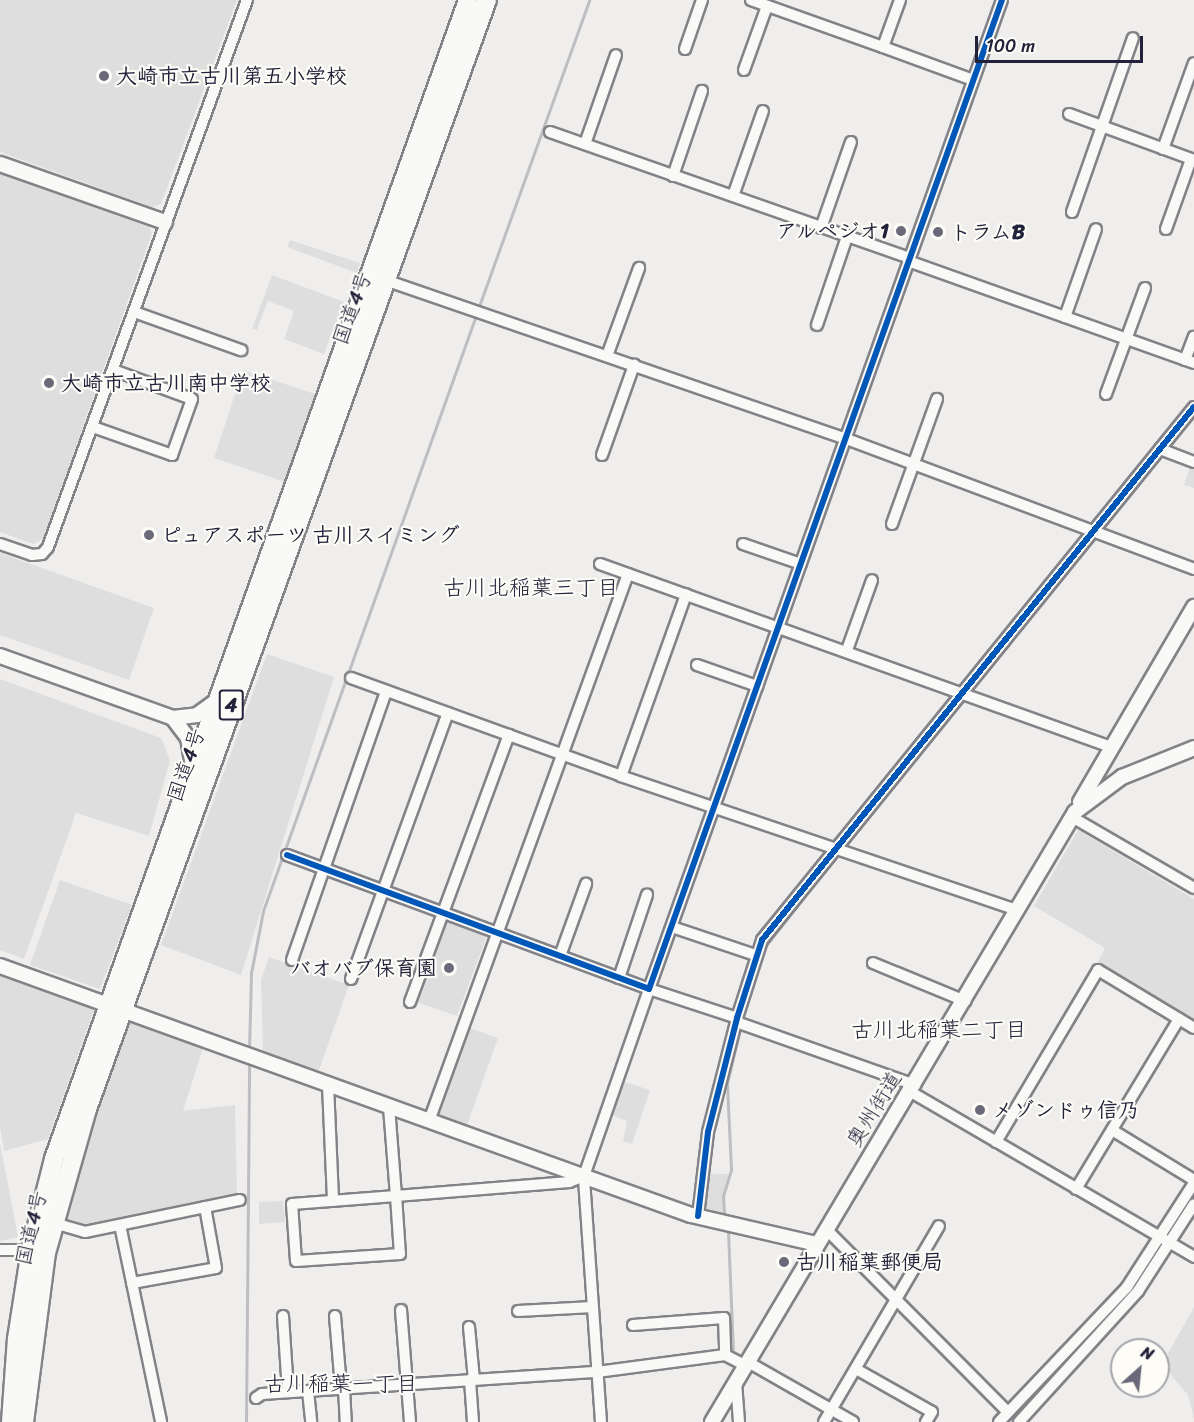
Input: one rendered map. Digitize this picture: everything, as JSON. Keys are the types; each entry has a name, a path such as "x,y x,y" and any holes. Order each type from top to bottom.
{"highway":[{"name":"国道4号","path":"11,1422 17,1339 39,1252 54,1223 113,1008 193,766 468,0"},
{"name":"国道4号","path":"24,1422 39,1252 54,1160 385,280 487,0"}],"street":[{"path":"0,544 32,555 42,554 48,547 247,0"},
{"path":"685,49 702,0"},
{"path":"751,0 973,80"},
{"path":"883,47 900,0"},
{"path":"601,1422 584,1176 715,809 777,625 801,564 1002,0"},
{"path":"744,70 767,6"},
{"path":"1072,212 1134,38"},
{"path":"585,144 616,55"},
{"path":"1163,149 1194,63"},
{"path":"673,176 702,91"},
{"path":"733,196 764,111"},
{"path":"1069,114 1193,160 1166,229"},
{"path":"550,132 1190,362 1194,337"},
{"path":"821,228 851,142"},
{"path":"0,164 165,222"},
{"path":"1065,317 1096,230"},
{"path":"817,325 847,237"},
{"path":"608,356 639,268"},
{"path":"385,280 844,438 1194,569"},
{"path":"1106,394 1145,288"},
{"path":"134,312 241,350"},
{"path":"602,455 634,365"},
{"path":"93,427 172,455 192,399 113,370"},
{"path":"892,524 937,399"},
{"path":"698,1216 708,1132 755,955 762,940 1091,531 1194,407"},
{"path":"1160,449 1194,462"},
{"path":"743,544 801,564"},
{"path":"600,564 963,691 1111,747"},
{"path":"429,1121 628,574"},
{"path":"847,650 872,580"},
{"path":"621,776 686,594"},
{"path":"1194,607 1074,814 1194,888"},
{"path":"0,656 173,718 208,711 218,699"},
{"path":"697,665 757,686"},
{"path":"351,678 715,809 1017,910"},
{"path":"292,960 386,691"},
{"path":"351,979 448,713"},
{"path":"173,718 188,738 193,766"},
{"path":"410,1002 509,735"},
{"name":"奥州街道","path":"712,1422 826,1229 913,1088 1074,814 1122,777 1194,748"},
{"path":"1103,761 1122,777"},
{"path":"287,855 737,1020 913,1088 996,1142 1194,1257"},
{"path":"560,956 586,884"},
{"path":"619,978 647,895"},
{"path":"672,927 755,955"},
{"path":"873,963 964,1000"},
{"path":"0,966 698,1216 817,1244"},
{"path":"996,1142 1098,970 1194,1028"},
{"path":"1076,1189 1179,1019"},
{"path":"328,1084 333,1201"},
{"path":"389,1107 396,1196 400,1254 296,1261 292,1204 396,1196 568,1182 584,1176"},
{"path":"1020,1422 1110,1325 1166,1241 1194,1182 1112,1130"},
{"path":"54,1223 85,1232 240,1200"},
{"path":"999,1422 1080,1340 1166,1241 1194,1204"},
{"path":"132,1283 216,1268 205,1207"},
{"path":"120,1225 161,1422"},
{"path":"824,1422 939,1226"},
{"path":"826,1229 1008,1412"},
{"path":"0,1250 39,1252"},
{"path":"518,1311 593,1307"},
{"path":"401,1310 410,1422"},
{"path":"283,1316 288,1392"},
{"path":"335,1316 346,1422"},
{"path":"633,1325 724,1318 725,1355"},
{"path":"469,1327 473,1422"},
{"path":"256,1398 262,1394 288,1392 597,1372 725,1355 853,1422"},
{"path":"856,1369 932,1412 926,1422"},
{"path":"736,1382 740,1422"},
{"path":"308,1391 311,1422"}],"shaded area":[{"name":"大崎市立古川第五小学校","path":"0,0 237,0 161,204 152,207 0,152"},
{"name":"大崎市立古川南中学校","path":"0,172 149,227 152,233 43,539 33,544 0,532"},
{"path":"290,240 360,263 357,273 287,247"},
{"path":"272,275 344,302 324,354 284,339 294,311 268,301 257,330 252,329"},
{"path":"243,370 315,394 285,482 214,458"},
{"path":"1191,464 1194,465 1194,488 1184,485"},
{"path":"0,553 154,608 129,680 0,635"},
{"path":"267,654 334,677 241,975 161,945"},
{"path":"0,679 161,738 170,760 149,836 76,813 24,959 0,950"},
{"path":"1078,830 1194,899 1194,1024 1096,965 1105,948 1034,906"},
{"path":"60,880 132,905 100,989 30,965"},
{"path":"444,918 485,933 486,938 457,1016 414,1001"},
{"path":"269,957 349,985 318,1073 263,1053 261,980"},
{"path":"0,973 95,1007 48,1139 4,1151 0,1127"},
{"path":"127,1021 204,1045 183,1111 235,1105 237,1195 85,1227 65,1222 93,1120"},
{"path":"467,1027 498,1038 466,1128 434,1116"},
{"path":"622,1081 650,1090 632,1144 623,1141 627,1121 611,1115"},
{"path":"0,1143 18,1237 0,1241"},
{"path":"705,1174 728,1174 722,1213 702,1209"},
{"path":"283,1201 285,1222 259,1224 259,1202"},
{"path":"1194,1307 1194,1419 1188,1395 1170,1374 1170,1350"}],"waterway":[{"path":"478,309 589,0"},
{"path":"249,1050 251,973 263,911 476,315"},
{"path":"764,948 821,875"},
{"path":"724,1214 723,1196 731,1169 727,1083 740,1029"},
{"path":"246,1422 249,1060"},
{"path":"1189,1203 1194,1194"},
{"path":"728,1232 733,1349"},
{"path":"1012,1422 1022,1411"}],"cycle path":[{"path":"287,855 649,989 1002,0"},
{"path":"698,1216 708,1132 737,1018 762,940 1194,407"}],"place":[{"name":"大崎市立古川第五小学校","path":"104,76"},
{"name":"アルペジオ1","path":"901,231"},
{"name":"トラムB","path":"938,232"},
{"name":"大崎市立古川南中学校","path":"49,383"},
{"name":"ピュアスポーツ 古川スイミング","path":"149,535"},
{"name":"バオバブ保育園","path":"449,968"},
{"name":"メゾンドゥ信乃","path":"980,1110"},
{"name":"古川稲葉郵便局","path":"784,1262"}],"district":[{"name":"古川北稲葉三丁目","path":"531,588"},
{"name":"古川北稲葉二丁目","path":"939,1030"},
{"name":"古川稲葉一丁目","path":"341,1384"}]}
